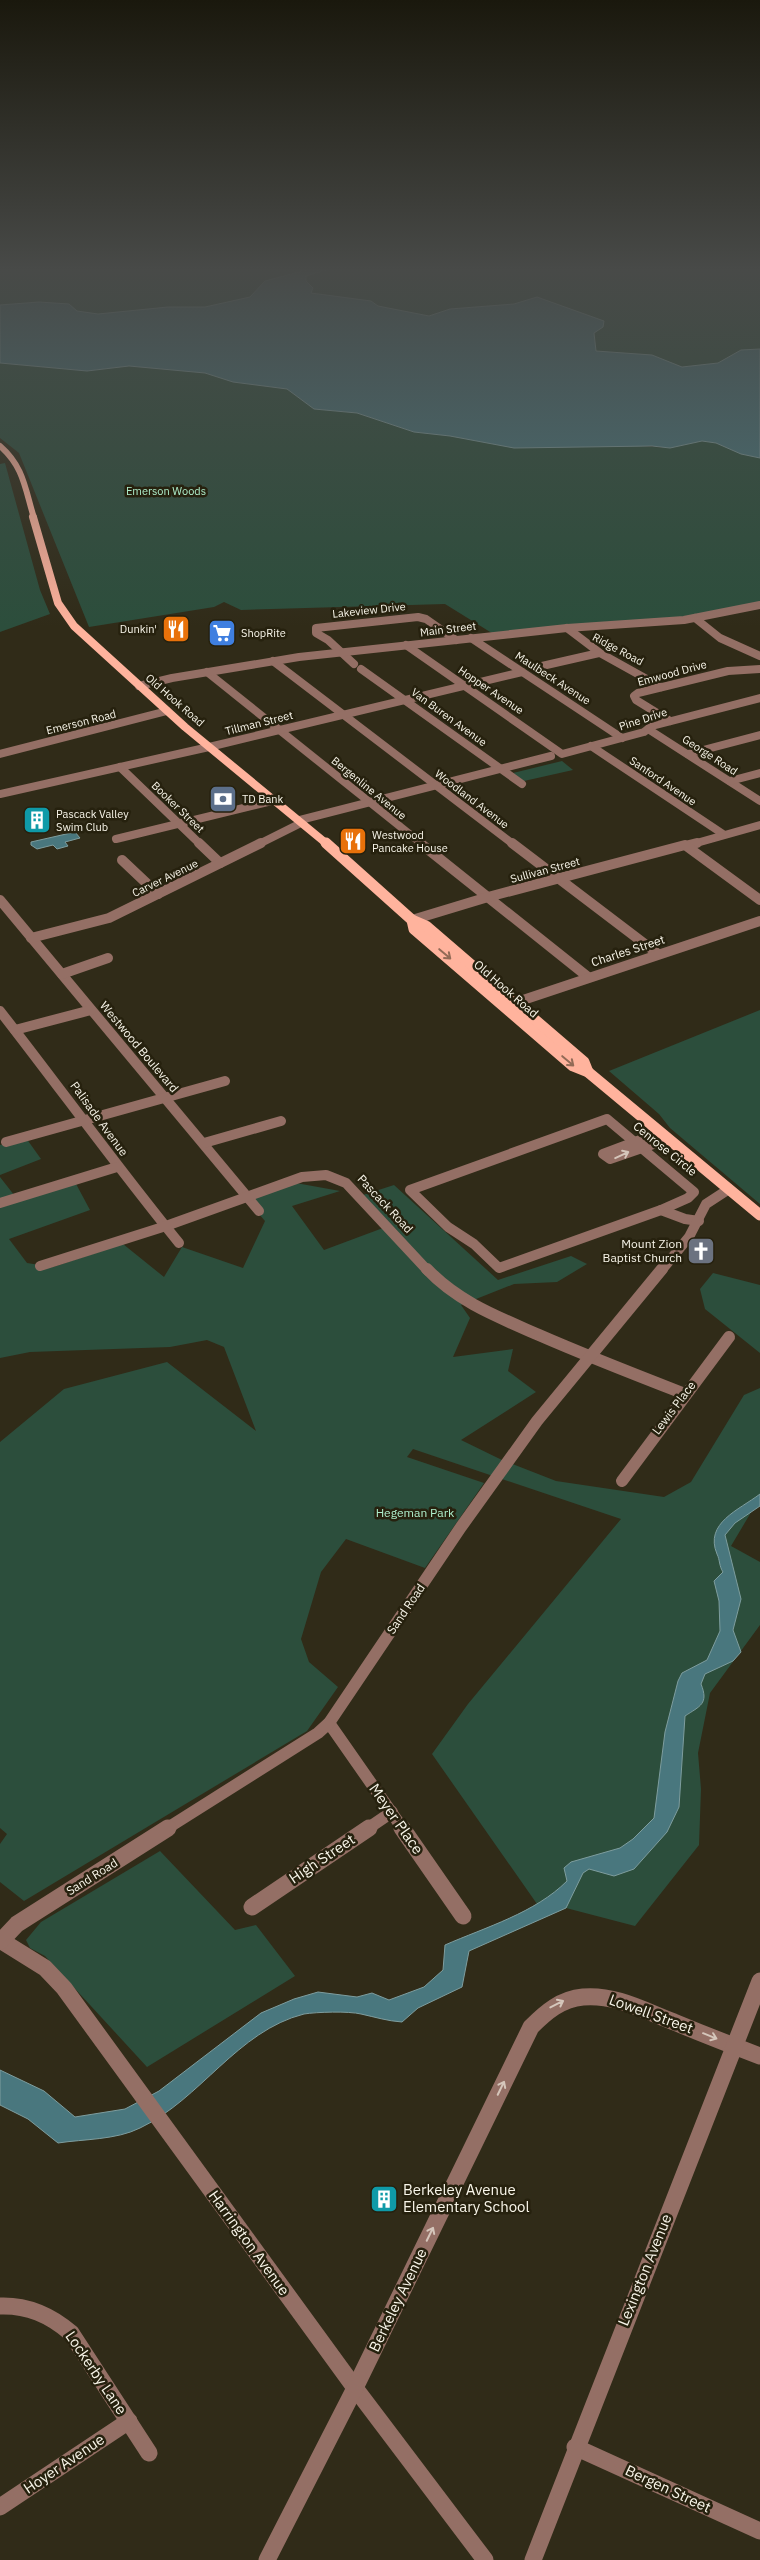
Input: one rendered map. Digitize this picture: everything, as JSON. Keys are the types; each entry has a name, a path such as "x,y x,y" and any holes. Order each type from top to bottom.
{"main road":[{"name":"Old Hook Road","path":"0,446 14,458 19,467 62,612 74,626 209,747 302,821 412,920 426,926 515,1002 584,1062 588,1072"},
{"name":"Old Hook Road","path":"412,920 414,929 573,1066 588,1072 760,1215"}],"street":[{"name":"Main Street","path":"139,686 273,661 567,628 695,618 760,605"},
{"name":"Lakeview Drive","path":"341,653 328,640 316,633 316,628 418,617 426,619 456,640"},
{"path":"695,618 720,638 760,656"},
{"name":"Ridge Road","path":"567,628 582,642 599,653 640,674 660,687"},
{"name":"Maulbeck Avenue","path":"471,638 622,738"},
{"name":"Hopper Avenue","path":"406,645 562,754"},
{"path":"341,653 354,664"},
{"path":"542,666 599,653"},
{"name":"Woodland Avenue","path":"273,661 658,954"},
{"name":"Van Buren Avenue","path":"362,669 522,784"},
{"name":"Emwood Drive","path":"670,721 634,698 638,693 728,671 760,669"},
{"name":"Bergenline Avenue","path":"207,672 588,977"},
{"name":"Tillman Street","path":"0,794 209,747 522,672"},
{"name":"Pine Drive","path":"562,754 622,738 670,721 760,698"},
{"name":"Emerson Road","path":"4,753 167,711"},
{"name":"George Road","path":"648,729 760,801"},
{"path":"688,754 760,735"},
{"path":"0,745 4,753"},
{"name":"Sanford Avenue","path":"591,746 724,834"},
{"name":"Carver Avenue","path":"31,938 109,918 302,821 551,756"},
{"name":"Booker Street","path":"120,767 220,863"},
{"path":"730,782 760,773"},
{"path":"116,839 276,800"},
{"name":"Sullivan Street","path":"412,920 488,897 760,825"},
{"path":"750,828 760,834"},
{"path":"687,845 760,900"},
{"path":"122,860 158,894"},
{"name":"Westwood Boulevard","path":"0,900 259,1211"},
{"name":"Charles Street","path":"504,1006 760,921"},
{"path":"62,974 108,958"},
{"name":"Palisade Avenue","path":"0,1010 86,1121 118,1167 179,1243"},
{"path":"15,1030 91,1010"},
{"path":"6,1142 225,1081"},
{"name":"Cenrose Circle","path":"607,1119 638,1145 694,1192 688,1198 661,1210 499,1268 474,1244 448,1227 410,1190 607,1119"},
{"path":"204,1143 281,1121"},
{"path":"638,1145 663,1136"},
{"path":"0,1203 118,1167"},
{"name":"Pascack Road","path":"40,1266 166,1226 302,1176 314,1174 337,1178 346,1183 430,1272 459,1297 476,1307 590,1357 685,1394"},
{"name":"Sand Road","path":"1,1941 17,1924 318,1732 329,1723 515,1452 689,1237 699,1221 706,1204 728,1189"},
{"path":"661,1210 685,1219 699,1221"},
{"name":"Lewis Place","path":"622,1481 728,1337"},
{"name":"Meyer Place","path":"329,1723 463,1916"},
{"name":"High Street","path":"252,1907 392,1812"},
{"name":"Harrington Avenue","path":"1,1941 26,1954 55,1978 355,2388 485,2560"},
{"name":"Lexington Avenue","path":"533,2560 575,2447 760,1981"},
{"name":"Lowell Street","path":"525,2039 540,2015 552,2006 579,1997 594,1996 619,2000 760,2056"},
{"name":"Berkeley Avenue","path":"267,2560 355,2388 525,2039"},
{"name":"Lockerby Lane","path":"0,2306 28,2308 44,2313 59,2322 71,2333 149,2453"},
{"name":"Hoyer Avenue","path":"0,2507 129,2421"},
{"name":"Bergen Street","path":"575,2447 760,2531"}],"green space":[{"name":"Emerson Woods","path":"0,388 283,388 287,389 314,409 357,413 414,432 670,448 702,441 716,443 741,454 760,458 760,605 684,620 495,635 445,604 241,610 224,602 214,607 89,627 19,453 0,438"},
{"path":"5,463 40,590 50,614 0,632 0,464"},
{"path":"562,761 573,770 524,781 513,773"},
{"path":"760,1010 760,1204 670,1128 659,1114 609,1071"},
{"path":"26,1138 41,1159 0,1175 0,1145"},
{"name":"Hegeman Park","path":"0,1177 18,1200 75,1182 90,1210 9,1239 27,1263 53,1267 123,1244 164,1277 182,1247 243,1268 265,1221 245,1198 296,1183 340,1191 292,1206 324,1250 391,1225 363,1195 394,1185 498,1280 571,1256 587,1264 557,1282 514,1284 461,1305 470,1318 453,1357 513,1349 508,1371 536,1392 461,1440 502,1460 556,1481 664,1497 691,1482 744,1395 760,1388 760,1494 745,1506 756,1504 731,1546 760,1562 760,1625 710,1693 698,1753 701,1789 699,1845 635,1926 566,1908 537,1904 432,1754 468,1704 621,1519 413,1449 407,1457 484,1483 425,1568 346,1539 321,1572 301,1639 309,1662 338,1687 307,1731 24,1901 0,1882 0,1844 7,1834 0,1828 0,1442 64,1389 167,1362 256,1431 224,1347 207,1340 170,1347 30,1352 0,1358"},
{"path":"713,1273 760,1285 760,1353 705,1309 700,1289"},
{"path":"160,1851 235,1930 256,1925 295,1976 147,2067 45,1956 30,1948 26,1940 41,1922"}],"water":[{"path":"283,388 760,388 760,458 741,454 716,443 702,441 670,448 652,446 514,448 450,436 414,432 357,413 314,409 287,389"},
{"path":"75,832 80,838 65,842 68,846 57,849 53,845 37,849 31,845 31,842"},
{"path":"760,1494 760,1506 735,1523 725,1535 741,1599 733,1630 741,1652 733,1661 705,1674 701,1684 704,1696 702,1704 685,1716 679,1807 667,1832 634,1869 614,1876 589,1869 583,1873 566,1908 469,1951 462,1987 418,2008 402,2022 356,2013 332,2012 304,2014 280,2023 259,2035 239,2050 162,2115 131,2132 110,2137 58,2143 28,2119 0,2105 0,2070 44,2091 75,2117 125,2109 159,2091 261,2013 294,1999 318,1992 357,1997 372,1993 389,2000 424,1987 443,1970 445,1945 525,1911 540,1902 567,1881 564,1868 571,1862 620,1848 633,1839 654,1818 665,1732 678,1681 682,1673 707,1660 720,1631 719,1601 714,1581 723,1572 714,1543 715,1534 726,1518"}],"place":[{"name":"Dunkin'","path":"176,629"},
{"name":"ShopRite","path":"222,633"},
{"name":"TD Bank","path":"223,799"},
{"name":"Pascack Valley Swim Club","path":"37,820"},
{"name":"Westwood Pancake House","path":"353,841"},
{"name":"Mount Zion Baptist Church","path":"701,1251"},
{"name":"Berkeley Avenue Elementary School","path":"384,2199"}]}
